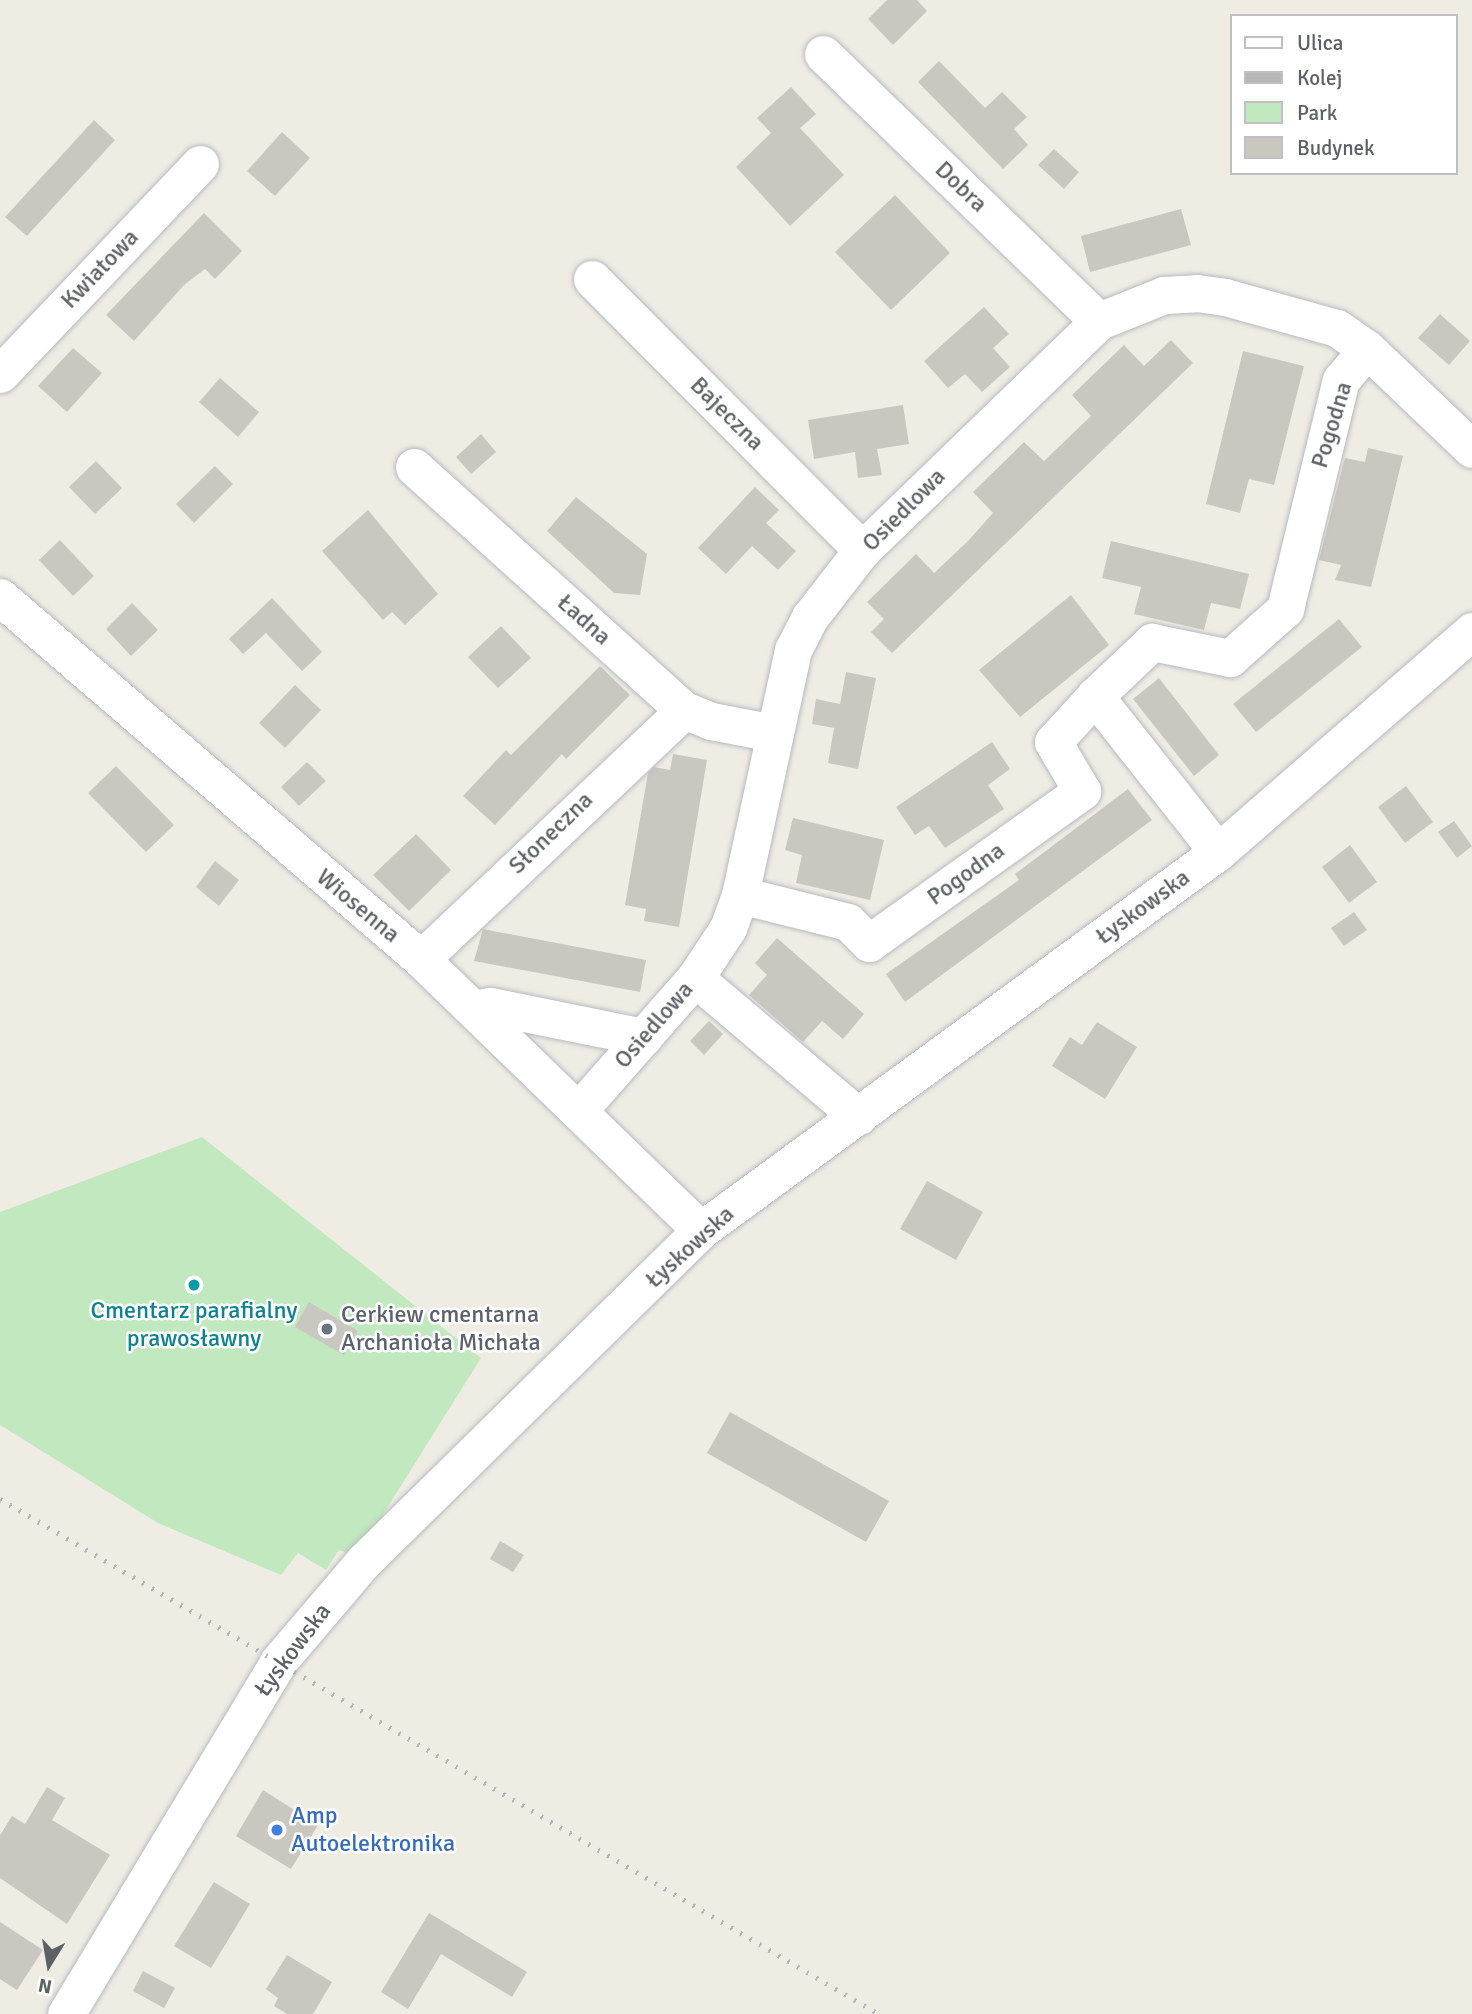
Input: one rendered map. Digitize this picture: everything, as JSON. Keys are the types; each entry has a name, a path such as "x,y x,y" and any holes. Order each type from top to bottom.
{"street":[{"name":"Dobra","path":"823,54 1099,321"},
{"name":"Kwiatowa","path":"0,374 201,164"},
{"name":"Bajeczna","path":"592,279 862,550"},
{"name":"Osiedlowa","path":"579,1110 695,978 728,928 740,895 793,650 810,617 862,550 1099,321 1164,295 1197,293 1302,316 1337,328 1367,349 1472,449"},
{"name":"Pogodna","path":"740,895 848,922 869,943 1082,791 1053,742 1095,696 1152,642 1230,658 1285,609 1341,380 1367,349"},
{"name":"Ładna","path":"414,467 684,710 711,721 774,733"},
{"name":"Wiosenna","path":"0,597 421,959 701,1230"},
{"name":"Łyskowska","path":"66,2014 278,1662 364,1561 701,1230 1218,852 1472,631"},
{"path":"1095,696 1218,852"},
{"name":"Słoneczna","path":"421,959 684,710"},
{"path":"695,978 858,1116"},
{"path":"474,1009 490,1006 644,1037"}],"green space":[{"name":"Cmentarz parafialny prawosławny","path":"202,1137 481,1358 357,1556 339,1550 326,1570 298,1553 281,1575 158,1523 0,1425 0,1212"}],"building":[{"path":"887,0 917,0 927,11 893,45 868,19"},
{"path":"939,61 985,108 1002,92 1027,117 1014,129 1028,145 1003,169 918,82"},
{"path":"791,87 816,114 800,128 844,175 790,226 736,167 771,133 757,118"},
{"path":"94,120 115,140 27,236 5,217"},
{"path":"282,132 310,158 275,196 247,171"},
{"path":"1054,149 1079,172 1064,189 1038,165"},
{"path":"895,195 950,253 891,310 835,252"},
{"path":"1181,209 1191,245 1090,272 1081,236"},
{"path":"204,213 242,251 215,279 205,269 184,285 134,341 106,315"},
{"path":"984,307 1009,334 993,348 1010,367 982,392 965,374 948,388 924,361"},
{"path":"1440,314 1470,341 1449,365 1418,338"},
{"path":"1171,340 1193,363 892,653 871,632 884,619 867,602 916,554 934,573 968,541 993,513 973,492 1024,442 1044,461 1091,416 1072,395 1124,345 1144,366"},
{"path":"73,348 102,373 67,412 38,386"},
{"path":"1243,351 1304,366 1274,485 1249,479 1240,513 1206,504"},
{"path":"220,378 259,412 238,437 199,402"},
{"path":"903,405 909,444 877,449 882,475 858,478 855,452 814,459 808,420"},
{"path":"481,434 496,452 471,474 456,457"},
{"path":"1368,448 1403,456 1371,587 1335,580 1341,565 1319,560 1345,458 1365,462"},
{"path":"96,461 122,488 95,514 69,487"},
{"path":"215,466 233,484 194,523 176,504"},
{"path":"755,487 779,510 766,523 796,551 778,570 752,546 726,574 698,548"},
{"path":"576,497 647,554 640,595 614,593 547,531"},
{"path":"368,510 438,594 405,625 392,612 383,620 322,551"},
{"path":"60,540 94,576 73,596 39,560"},
{"path":"1111,541 1249,574 1240,609 1211,603 1204,630 1134,614 1141,587 1102,578"},
{"path":"1071,595 1109,645 1020,717 979,670"},
{"path":"272,598 322,652 302,671 266,633 243,654 229,639"},
{"path":"132,603 158,630 131,656 106,629"},
{"path":"1339,619 1362,647 1256,732 1233,704"},
{"path":"501,626 531,658 498,688 468,657"},
{"path":"600,666 630,695 566,759 562,754 495,825 463,796 506,750 511,755"},
{"path":"846,672 876,678 858,769 828,763 834,728 812,724 816,699 840,704"},
{"path":"1159,678 1219,755 1194,776 1133,699"},
{"path":"295,685 321,710 285,748 259,723"},
{"path":"992,742 1010,769 988,785 1004,809 945,848 929,826 915,835 896,807"},
{"path":"673,754 707,760 679,927 644,921 646,909 625,905 648,773 654,767 670,770"},
{"path":"307,762 326,781 299,806 281,787"},
{"path":"116,766 174,825 146,852 88,793"},
{"path":"1406,786 1433,822 1405,843 1378,807"},
{"path":"1128,789 1152,820 905,1002 886,974 1019,880 1015,874"},
{"path":"793,818 884,840 870,900 796,883 802,855 785,850"},
{"path":"1454,821 1472,846 1457,858 1438,832"},
{"path":"416,834 451,870 409,911 373,875"},
{"path":"1350,845 1377,882 1349,903 1322,867"},
{"path":"215,861 239,880 219,906 196,887"},
{"path":"1354,912 1367,930 1344,946 1331,928"},
{"path":"483,929 646,960 640,992 474,961"},
{"path":"777,938 864,1014 843,1039 822,1021 803,1042 749,995 767,975 755,963"},
{"path":"709,1021 723,1034 704,1055 690,1041"},
{"path":"1097,1022 1137,1047 1105,1099 1052,1066 1070,1037 1082,1045"},
{"path":"927,1181 983,1212 956,1260 900,1229"},
{"name":"Cerkiew cmentarna Archanioła Michała","path":"309,1302 358,1331 344,1355 295,1327"},
{"path":"730,1412 889,1501 866,1542 707,1453"},
{"path":"500,1541 524,1555 513,1572 490,1559"},
{"path":"47,1787 65,1798 52,1820 110,1855 67,1924 0,1878 0,1835 12,1816 25,1824"},
{"name":"Amp Autoelektronika","path":"263,1790 318,1825 291,1869 236,1836"},
{"path":"214,1882 250,1904 211,1968 174,1946"},
{"path":"429,1913 527,1972 512,1997 441,1954 408,2009 381,1992"},
{"path":"0,1922 43,1950 17,1990 0,1979"},
{"path":"287,1955 332,1982 313,2014 287,2014 274,2006 278,1998 266,1989"},
{"path":"143,1971 175,1988 164,2008 133,1991"}],"railway":[{"path":"0,1499 879,2014"}],"place":[{"name":"Cmentarz parafialny prawosławny","path":"194,1285"},
{"name":"Cerkiew cmentarna Archanioła Michała","path":"327,1329"},
{"name":"Amp Autoelektronika","path":"277,1830"}]}
